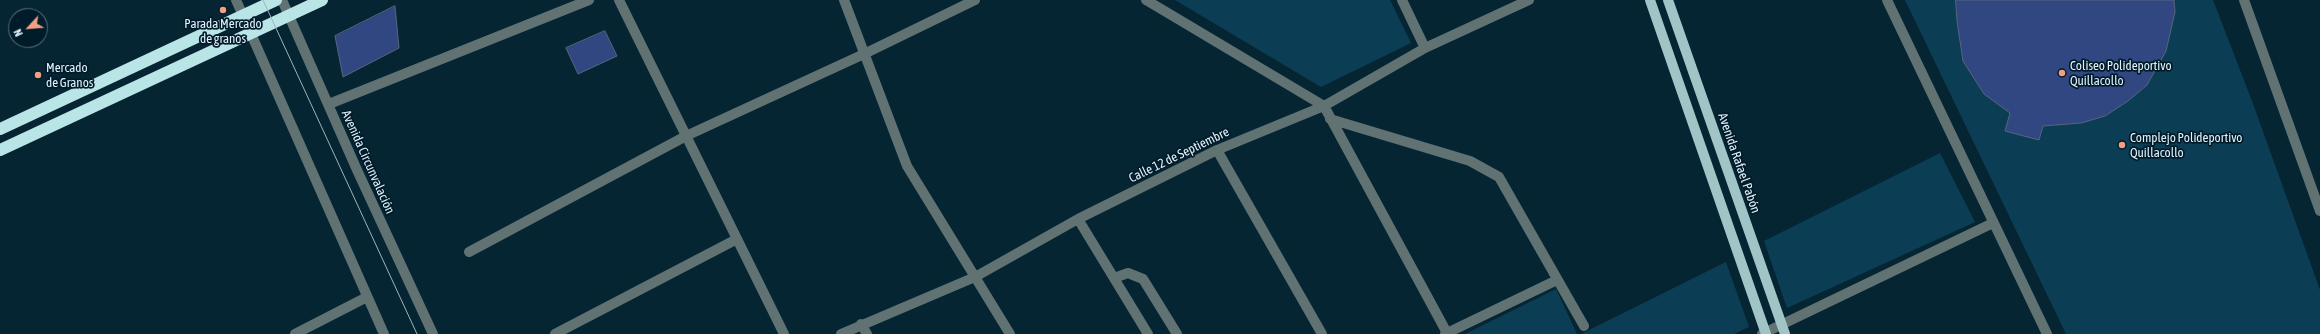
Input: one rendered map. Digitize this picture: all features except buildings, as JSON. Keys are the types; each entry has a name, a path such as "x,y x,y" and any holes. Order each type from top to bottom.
{"highway":[{"path":"0,129 276,0"},
{"path":"0,150 250,32 322,0"}],"main road":[{"path":"1650,0 1764,334"},
{"name":"Avenida Rafael Pabón","path":"1668,0 1783,330"}],"street":[{"path":"236,0 384,334"},
{"name":"Avenida Circunvalación","path":"282,0 357,170 433,334"},
{"path":"329,104 589,0"},
{"path":"844,0 907,166 1010,334"},
{"path":"469,252 686,136 864,54 976,0"},
{"path":"1146,0 1324,106 1330,120 1446,334 1557,280"},
{"path":"1402,0 1425,48"},
{"name":"Calle 12 de Septiembre","path":"841,334 861,324 975,277 1078,219 1218,150 1324,106 1425,48 1529,0"},
{"path":"1887,0 2046,334"},
{"path":"2244,0 2320,211"},
{"path":"622,1 686,136 784,334"},
{"path":"1330,120 1470,161 1499,177 1584,326"},
{"path":"1218,150 1322,334"},
{"path":"1078,219 1148,334"},
{"path":"1764,334 1783,330 1993,223"},
{"path":"555,334 737,239"},
{"path":"1114,278 1128,273 1144,279 1178,334"},
{"path":"295,334 367,297"},
{"path":"861,324 867,334"}],"shaded area":[{"path":"1175,0 1390,0 1411,43 1321,87"},
{"name":"Complejo Polideportivo Quillacollo","path":"1905,0 2213,0 2252,101 2320,290 2320,334 2066,334"},
{"path":"1940,153 1975,222 1787,308 1764,241"},
{"path":"1726,262 1749,327 1734,334 1581,334"},
{"path":"1556,289 1577,334 1465,334"}],"tram line":[{"path":"263,0 417,334"}],"place":[{"name":"Parada Mercado de granos","path":"223,10"},
{"name":"Coliseo Polideportivo Quillacollo","path":"2062,73"},
{"name":"Mercado de Granos","path":"38,75"},
{"name":"Complejo Polideportivo Quillacollo","path":"2122,145"}]}
